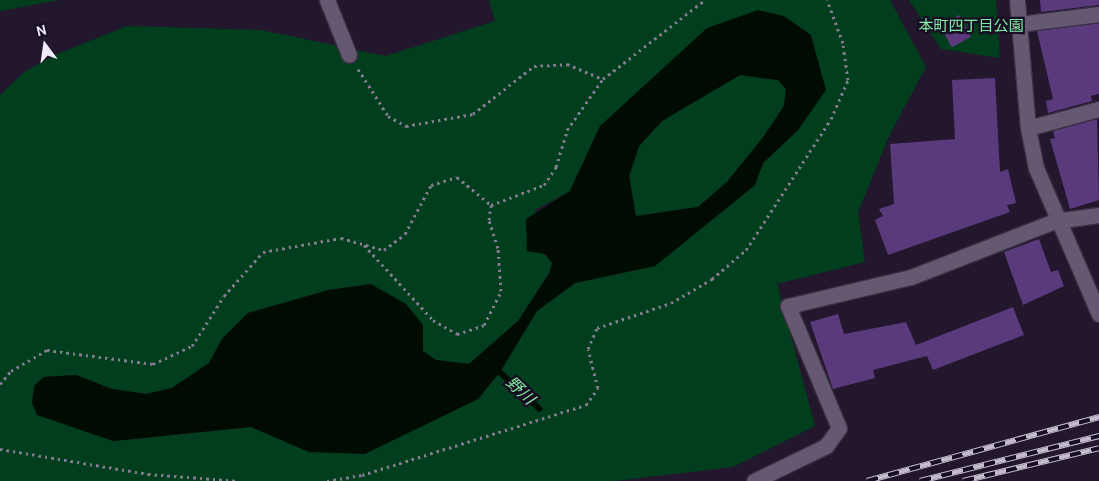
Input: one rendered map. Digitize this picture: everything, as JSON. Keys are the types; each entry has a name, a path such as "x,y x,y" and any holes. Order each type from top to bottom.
{"street":[{"path":"327,0 349,55"},
{"path":"1017,0 1028,128 1036,168 1055,221 1099,314"},
{"path":"1019,24 1099,14"},
{"path":"1028,128 1099,109"},
{"path":"754,481 826,446 839,428 788,306 911,277 1055,221 1099,215"}],"path":[{"path":"492,205 544,185 556,167 567,130 603,79 705,0"},
{"path":"327,481 362,475 586,405 598,388 588,349 597,328 671,303 712,279 746,250 831,119 848,80 843,43 827,0"},
{"path":"349,55 388,116 406,126 472,114 534,66 567,64 603,79"},
{"path":"0,384 11,371 47,350 153,364 192,346 224,296 263,252 341,238 384,250 405,234 431,185 457,176 492,205"},
{"path":"363,244 433,320 457,334 484,325 502,291 498,248 490,220 492,205"},
{"path":"0,449 148,474 239,481"}],"green space":[{"path":"0,0 60,0 0,11"},
{"path":"489,0 890,0 926,67 890,134 858,212 865,262 777,284 815,426 733,467 615,481 0,481 0,95 24,72 57,54 127,26 261,30 386,56 495,21","holes":["811,35 798,130 763,163 755,185 655,266 575,283 537,311 500,372 478,399 435,419 309,452 251,427 113,441 34,386 44,377 76,375 112,389 147,394 172,388 209,363 222,339 248,313 329,290 371,284 423,351 436,360 469,364 518,321 549,273 552,263 544,254 535,210 570,191 600,126"]},
{"name":"本町四丁目公園","path":"909,0 996,0 1000,58 941,49"},
{"path":"740,75 778,80 786,89 784,106 764,136 727,182 698,207 636,216 629,176 639,146 662,121"}],"shaded area":[{"path":"758,10 784,16 811,35 826,90 798,130 763,163 755,185 655,266 575,283 537,311 500,372 478,399 365,454 309,452 251,427 113,441 37,415 32,403 34,386 44,377 76,375 112,389 146,394 172,388 209,363 222,339 248,313 329,290 371,284 406,304 423,325 423,351 436,360 469,364 518,321 549,274 552,263 545,254 527,251 526,219 570,191 600,126 707,28","holes":["740,75 778,80 786,89 784,106 764,136 727,182 698,207 636,216 629,176 639,146 662,121"]}],"building":[{"path":"1040,0 1099,0 1099,5 1041,12"},
{"path":"959,15 971,37 952,48 940,26"},
{"path":"1099,23 1099,94 1091,96 1092,101 1048,113 1046,101 1053,99 1037,31"},
{"path":"995,78 1000,172 1008,169 1016,203 1007,205 1010,212 888,255 875,220 883,216 879,209 894,204 890,144 955,139 952,80"},
{"path":"1097,119 1099,200 1070,209 1050,139 1055,138 1053,131"},
{"path":"1039,239 1051,272 1058,270 1064,286 1023,305 1004,252"},
{"path":"1013,307 1024,335 933,370 927,356 873,370 875,378 833,389 810,322 838,314 844,334 906,322 916,345"}],"waterway":[{"name":"野川","path":"500,372 540,409"}],"railway":[{"path":"867,481 1099,417"},
{"path":"920,481 1099,436"},
{"path":"963,481 1099,448"}]}
